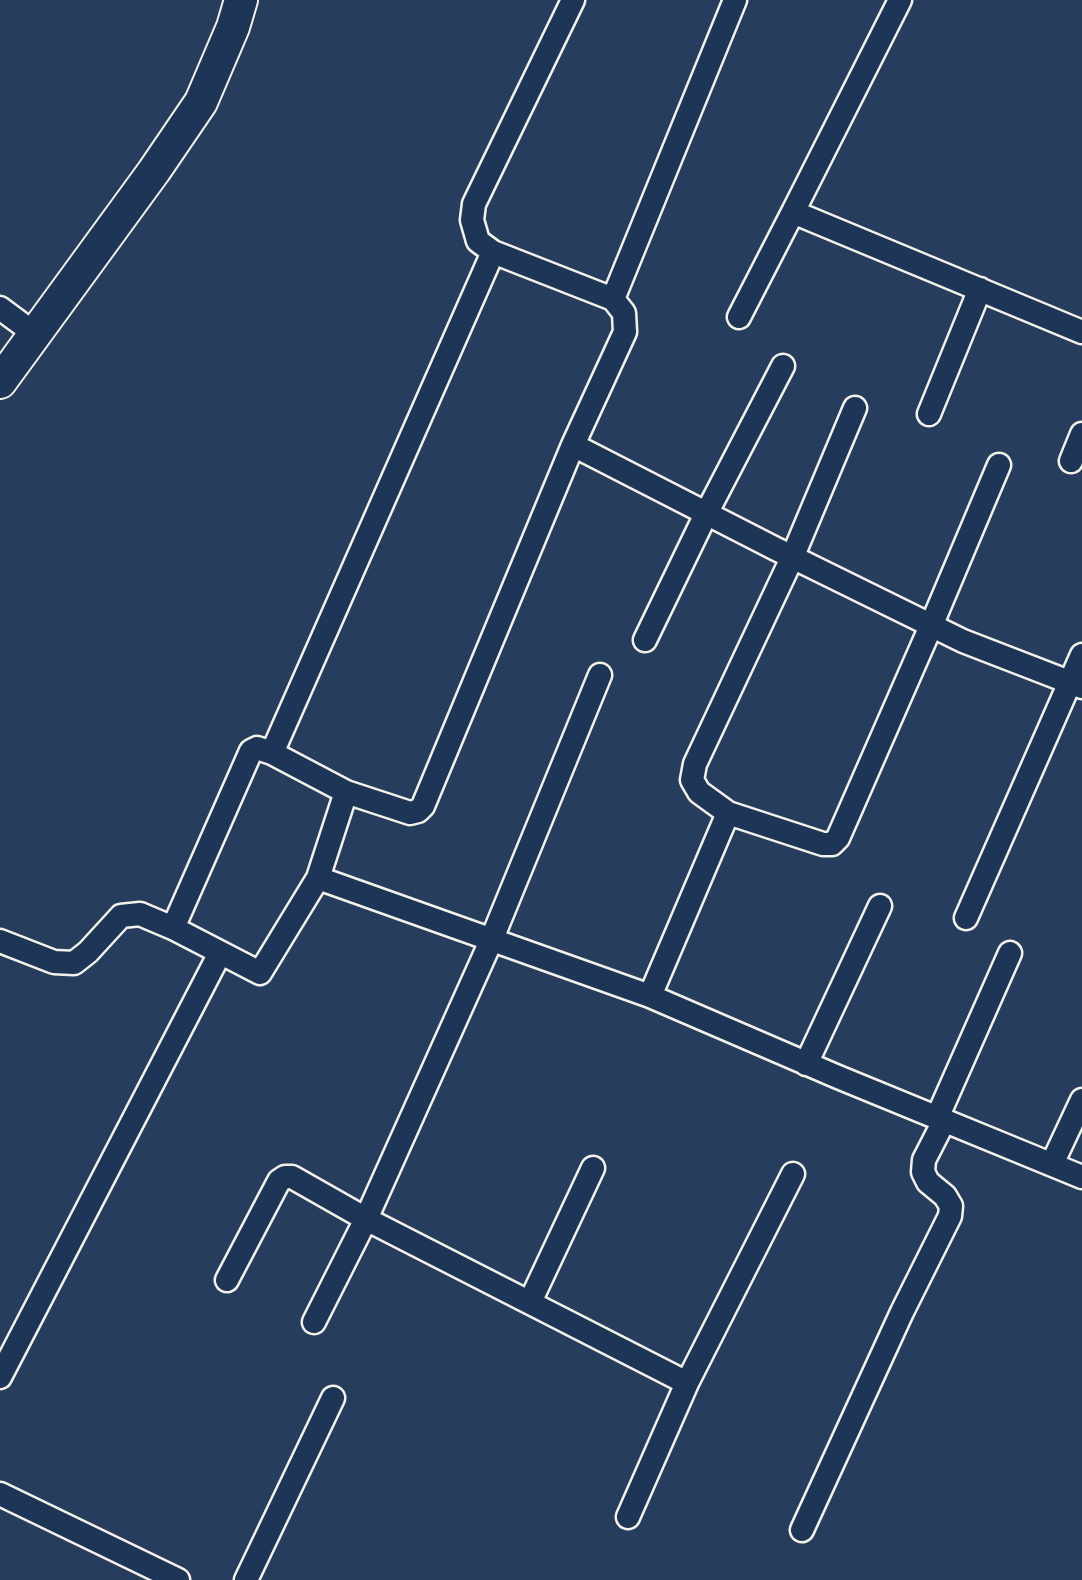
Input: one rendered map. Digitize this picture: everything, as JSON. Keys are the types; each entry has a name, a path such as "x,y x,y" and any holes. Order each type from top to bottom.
{"street":[{"path":"0,382 154,171 201,102 233,27 241,0"},
{"path":"173,927 251,751 257,748 273,753 346,792 410,813 418,811 423,806 573,445 626,332 624,313 613,299 493,252 478,241 471,220 474,204 573,0"},
{"path":"613,299 735,0"},
{"path":"739,316 900,0"},
{"path":"793,212 1082,332"},
{"path":"273,753 493,252"},
{"path":"929,414 980,289"},
{"path":"0,308 35,334"},
{"path":"645,640 706,514 783,366"},
{"path":"855,408 792,558 695,764 692,780 699,792 729,813 823,844 832,844 838,838 999,465"},
{"path":"1071,461 1082,434"},
{"path":"573,445 792,558 931,626 963,641 1076,685"},
{"path":"966,918 1076,685 1082,655"},
{"path":"314,1322 366,1218 491,940 600,675"},
{"path":"0,941 54,962 74,963 88,952 121,916 140,914 173,927 260,973 318,878 346,792"},
{"path":"650,996 729,813"},
{"path":"318,878 650,996 806,1064 1082,1177"},
{"path":"806,1064 880,906"},
{"path":"0,1377 220,953"},
{"path":"802,1530 902,1312 950,1216 951,1206 945,1196 928,1182 923,1172 924,1160 1010,954"},
{"path":"1052,1164 1082,1100"},
{"path":"530,1302 593,1168"},
{"path":"628,1517 687,1383 793,1174"},
{"path":"227,1280 279,1181 285,1177 292,1177 366,1218 687,1383"},
{"path":"246,1580 333,1398"},
{"path":"0,1494 178,1580"}]}
